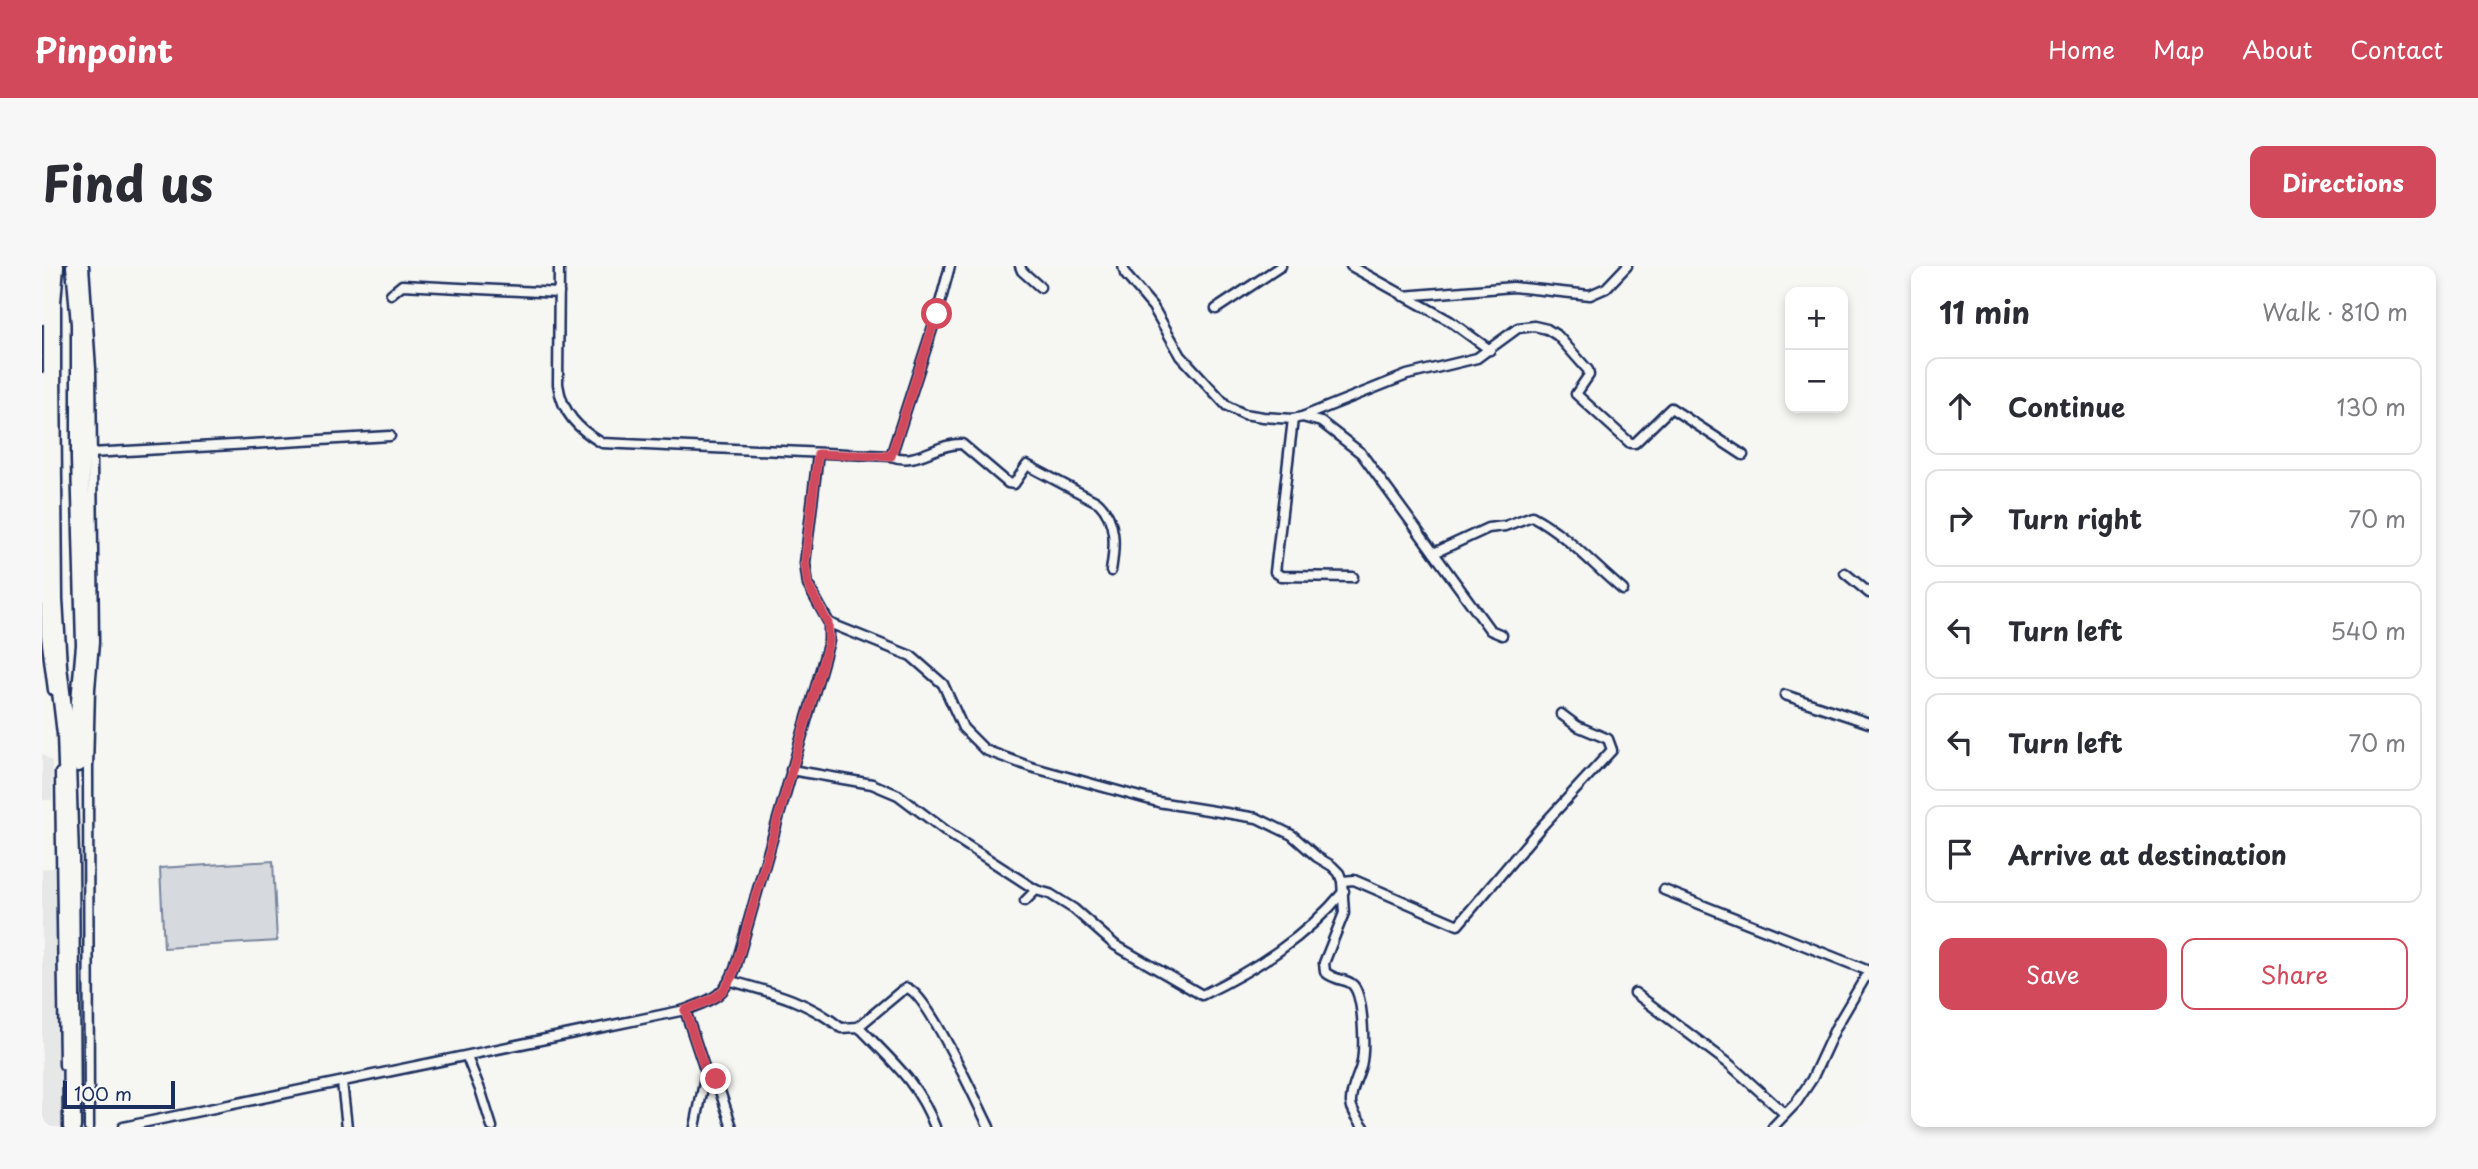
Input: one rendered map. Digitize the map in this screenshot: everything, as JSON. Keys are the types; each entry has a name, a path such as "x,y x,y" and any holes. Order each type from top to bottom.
{"highway":[{"path":"55,266 52,302 53,510 57,648 67,747 72,1127"},
{"path":"75,266 86,456 83,513 85,645 78,759 81,1127"},
{"path":"53,464 63,472 68,472 86,456"},
{"path":"53,510 63,502 68,502 83,513"}],"street":[{"path":"42,320 47,266"},
{"path":"84,266 89,326 86,456 94,649 88,755 89,1127"},
{"path":"559,266 560,400 576,425 587,435 602,443 891,456 907,460 954,444 962,444 1008,483 1014,484 1027,465 1099,503 1105,509 1114,539 1111,571"},
{"path":"891,456 950,266"},
{"path":"1020,266 1040,287"},
{"path":"1123,266 1125,274 1153,307 1181,356 1227,406 1244,414 1321,422 1361,453 1490,630 1502,635"},
{"path":"1216,309 1281,266"},
{"path":"1351,266 1450,321 1490,350"},
{"path":"1404,296 1513,287 1590,295 1606,288 1627,266"},
{"path":"391,293 402,285 559,293"},
{"path":"1298,418 1408,375 1477,358 1518,328 1534,326 1547,329 1558,336 1588,370 1589,375 1576,394 1630,443 1635,443 1671,408 1743,455"},
{"path":"42,377 46,636 59,738 66,1127"},
{"path":"1298,418 1276,573 1281,576 1303,574 1353,577"},
{"path":"86,456 390,436"},
{"path":"123,1127 467,1057 685,1010 713,1000 731,981 829,641 828,623 808,585 805,563 818,454"},
{"path":"1434,553 1488,528 1505,526 1532,516 1564,537 1623,590"},
{"path":"1846,573 1869,593"},
{"path":"828,623 911,656 943,684 963,728 985,750 1031,768 1158,802 1257,818 1292,835 1332,866 1342,881 1344,913 1324,963 1325,972 1332,978 1351,983 1356,988 1360,1001 1362,1062 1351,1102 1354,1113 1364,1127"},
{"path":"49,663 57,648"},
{"path":"83,663 94,649"},
{"path":"1785,695 1869,723"},
{"path":"1342,881 1354,880 1458,925 1542,826 1612,750 1608,739 1577,726 1561,714"},
{"path":"791,770 872,783 898,795 954,837 1036,890 1050,894 1074,909 1115,945 1202,995 1286,947 1321,918 1344,891"},
{"path":"1025,901 1036,890"},
{"path":"1664,890 1869,971 1836,1027 1812,1079 1773,1127"},
{"path":"731,981 796,1000 822,1013 841,1028 858,1027 900,992 907,988 912,989 954,1056 989,1127"},
{"path":"1635,993 1728,1063 1785,1114"},
{"path":"685,1010 706,1073 695,1127"},
{"path":"858,1027 898,1064 915,1087 935,1127"},
{"path":"467,1057 492,1127"},
{"path":"706,1073 716,1079 732,1127"},
{"path":"342,1082 347,1127"}],"shaded area":[{"path":"42,754 52,762 52,800 42,800"},
{"path":"273,861 277,941 164,948 160,868"},
{"path":"60,867 70,1127 42,1127 42,869"}],"route":[{"path":"716,1079 706,1073 685,1010 713,1000 731,981 829,641 828,623 808,585 805,563 818,454 891,456 937,314"}]}
